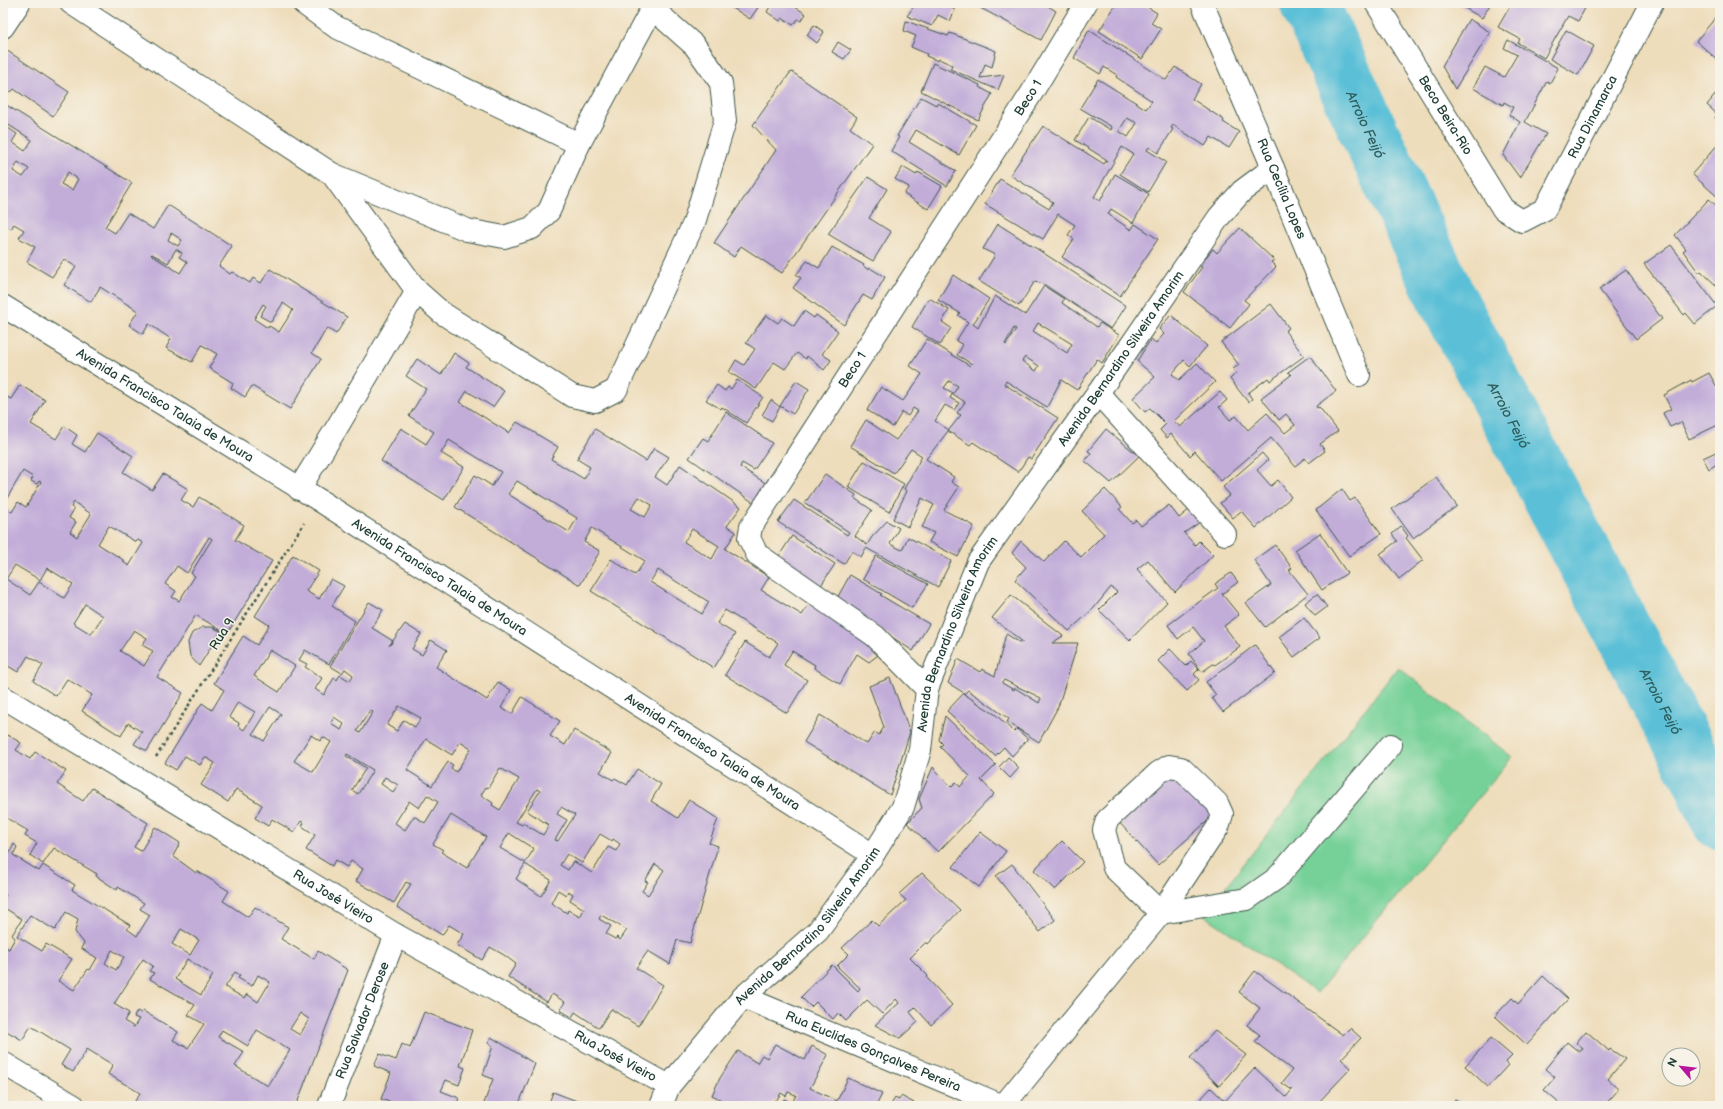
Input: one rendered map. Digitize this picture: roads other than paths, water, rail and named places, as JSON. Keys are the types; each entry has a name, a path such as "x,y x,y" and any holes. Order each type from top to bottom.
{"street":[{"path":"3,27 19,3"},
{"path":"72,3 332,174 467,230 504,237 532,228 549,211 579,144 654,6 695,46 721,83 725,121 694,223 616,390 596,401 572,396 442,313 417,291 332,174"},
{"path":"303,3 336,28 579,144"},
{"name":"Beco 1","path":"927,689 875,636 757,554 749,538 751,527 1031,94 1086,3"},
{"name":"Rua Cecília Lopes","path":"1202,3 1274,168 1359,375"},
{"name":"Beco Beira-Rio","path":"1376,3 1503,209 1522,221"},
{"name":"Rua Dinamarca","path":"1522,221 1545,209 1652,3"},
{"name":"Avenida Bernardino Silveira Amorim","path":"665,1096 742,997 818,932 873,855 903,807 920,750 927,689 978,562 1098,393 1219,217 1242,191 1274,168"},
{"path":"299,489 417,291"},
{"name":"Avenida Francisco Talaia de Moura","path":"3,306 319,500 873,855"},
{"path":"1098,393 1225,534"},
{"name":"Rua José Vieiro","path":"3,697 142,779 396,935 665,1096"},
{"path":"1161,913 1247,899 1277,878 1391,745"},
{"path":"1003,1106 1161,913 1218,827 1222,814 1217,803 1181,768 1169,766 1158,773 1107,820 1104,830 1114,868 1161,913"},
{"name":"Rua Salvador Derose","path":"329,1106 396,935"},
{"name":"Rua Euclides Gonçalves Pereira","path":"742,997 1003,1106"},
{"path":"3,1063 74,1106"}],"waterway":[{"name":"Arroio Feijó","path":"1309,3 1445,295 1703,781 1720,820"}]}
